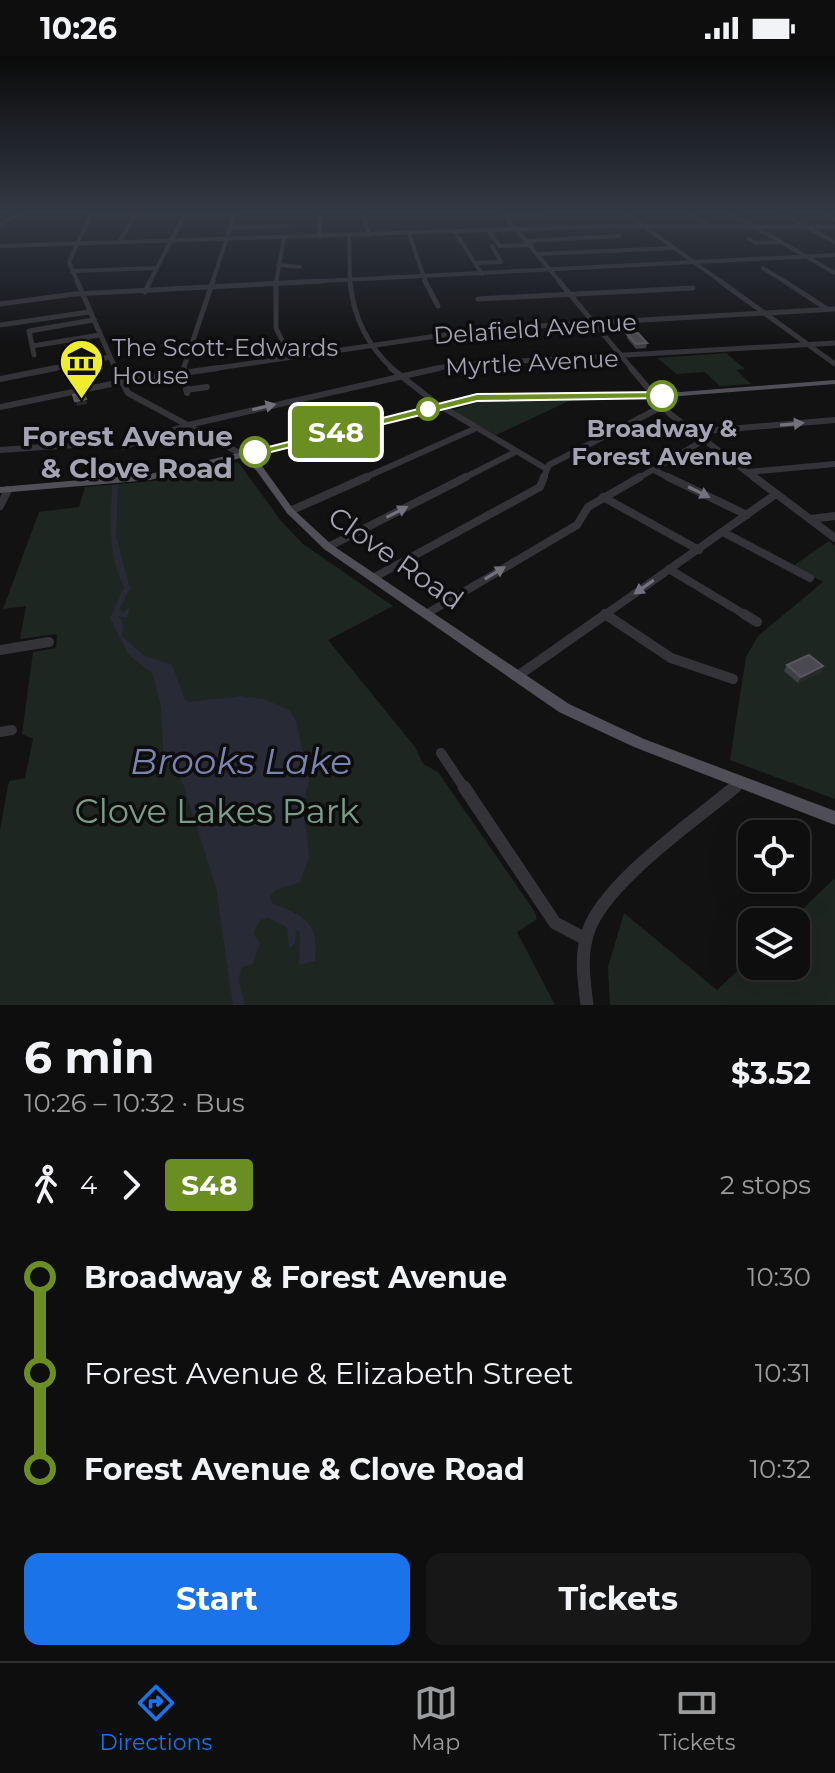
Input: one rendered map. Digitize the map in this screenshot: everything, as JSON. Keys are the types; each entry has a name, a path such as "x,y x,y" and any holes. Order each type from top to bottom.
{"main road":[{"path":"4,490 150,477 489,396 654,396 835,382"},
{"name":"Clove Road","path":"243,455 259,468 290,511 328,547 564,708 739,783 835,818"}],"street":[{"path":"69,258 72,271 157,268"},
{"path":"145,292 162,258"},
{"path":"207,387 187,392 182,373 220,258"},
{"path":"279,258 276,328 290,357"},
{"path":"349,258 356,318 373,345 402,376 438,407 545,468"},
{"path":"417,258 438,306"},
{"path":"473,258 482,274"},
{"path":"476,263 501,262 499,258"},
{"path":"542,258 663,406 835,538"},
{"path":"688,258 835,364"},
{"path":"0,304 81,294 763,258"},
{"path":"810,258 835,273"},
{"path":"278,265 300,267"},
{"path":"763,268 833,311"},
{"name":"Clove Road","path":"72,271 128,393 243,455"},
{"path":"478,299 693,288"},
{"name":"Delafield Avenue","path":"0,407 121,382 485,329 833,311"},
{"path":"0,325 89,312"},
{"path":"34,355 29,331 93,320"},
{"path":"32,346 100,335"},
{"name":"Myrtle Avenue","path":"123,447 188,425 452,365 623,358 835,343"},
{"path":"0,379 110,357"},
{"path":"373,578 540,487 545,468 663,406"},
{"path":"693,432 835,420"},
{"path":"290,511 474,429"},
{"path":"428,613 577,525 586,509 603,497 704,440"},
{"path":"0,450 102,443"},
{"path":"328,547 515,452"},
{"path":"747,472 835,464"},
{"path":"652,469 747,515"},
{"path":"0,506 4,490"},
{"path":"519,675 776,494"},
{"path":"603,497 699,550"},
{"path":"812,521 835,519"},
{"path":"723,532 810,578"},
{"path":"669,569 757,622"},
{"path":"605,614 671,658 733,679"},
{"path":"0,650 49,642"},
{"path":"441,753 555,923 586,939"},
{"path":"587,1005 583,980 586,939 605,897 739,783"}],"green space":[{"path":"726,353 745,369 736,370 751,384 720,386 705,372 677,374 657,358"},
{"path":"571,400 496,435 450,411 482,401"},
{"name":"Clove Lakes Park","path":"239,463 281,521 303,544 393,606 328,640 415,747 423,764 438,772 535,912 537,919 517,932 555,1005 0,1005 0,829 9,781 25,778 33,739 22,734 33,652 56,648 57,634 20,639 26,606 3,609 39,512 79,507 85,487 154,481"},
{"path":"829,541 835,546 835,799 730,760 746,657 758,636 823,582 793,566"},
{"path":"835,878 835,1005 610,1005 608,967 624,913 717,990 738,970 738,980 810,980 810,908 804,908"}],"water":[{"name":"Brooks Lake","path":"118,484 116,536 130,589 119,609 123,613 130,607 127,618 118,616 123,623 122,636 143,655 172,665 185,700 241,696 264,699 289,710 296,721 309,780 303,803 309,857 300,882 276,890 270,896 272,903 294,912 308,923 315,937 315,961 299,965 300,932 296,930 295,943 289,948 287,927 268,918 260,920 253,934 260,943 253,964 242,967 238,979 245,1005 233,1005 216,887 181,778 164,760 161,707 153,674 129,655 110,618 124,587 115,563 111,538 112,485"}],"building":[{"path":"638,333 647,343 636,344 627,334"},
{"path":"83,393 86,399 75,401 73,395"},
{"path":"809,655 823,666 801,677 787,665"}],"bus line":[{"name":"S48","path":"255,452 477,397 662,396"}],"place":[{"name":"Broadway & Forest Avenue","path":"662,396"},
{"name":"The Scott-Edwards House","path":"81,401"},
{"name":"Forest Avenue & Clove Road","path":"255,452"}]}
